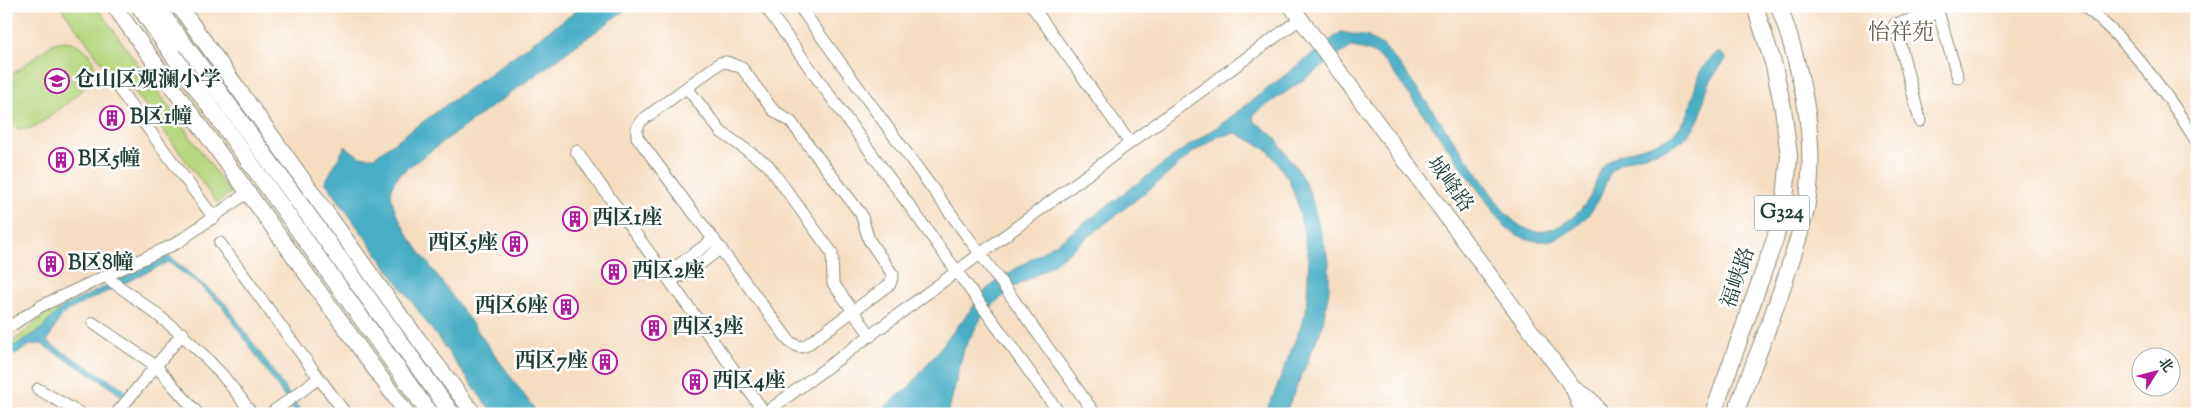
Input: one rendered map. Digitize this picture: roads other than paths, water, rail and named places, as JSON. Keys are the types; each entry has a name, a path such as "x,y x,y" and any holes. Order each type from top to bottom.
{"highway":[{"path":"139,6 430,414"},
{"path":"156,6 452,414"},
{"name":"福峡路","path":"1718,412 1772,248 1785,199 1789,156 1783,108 1774,66 1755,6"},
{"name":"福峡路","path":"1735,414 1781,294 1804,218 1809,188 1810,141 1805,107 1792,47 1779,6"}],"main road":[{"path":"114,6 407,414"},
{"name":"城峰路","path":"1291,6 1574,388 1585,414"},
{"path":"180,8 394,308 474,414"},
{"path":"276,230 294,246 307,248 321,244 329,231 318,199"},
{"path":"363,353 356,335 359,323 370,310 386,306 394,308"},
{"name":"城峰路","path":"1574,388 1591,400 1601,414"}],"street":[{"path":"765,6 1060,414"},
{"path":"799,6 1095,414"},
{"path":"1032,6 1130,143"},
{"path":"2084,6 2097,16 2133,55 2160,88 2197,142"},
{"path":"1920,121 1895,24 1937,10 1958,78"},
{"path":"576,151 764,413 1300,19"},
{"path":"728,62 742,68 772,110 791,122 861,214 869,240 894,276 890,284 805,346 799,347 794,345 786,337 637,136 637,128 641,121 687,88 720,63 728,62"},
{"path":"116,85 214,218"},
{"path":"687,88 721,132 768,165 832,253 833,283 871,336"},
{"path":"6,329 41,306 113,282 177,243 248,192"},
{"path":"669,280 676,271 677,266 714,239"},
{"path":"220,243 346,414"},
{"path":"669,280 684,276 721,248"},
{"path":"113,282 183,334 219,371 252,414"},
{"path":"93,323 156,366 198,414"},
{"path":"116,414 183,334"},
{"path":"270,414 319,378"},
{"path":"38,389 81,414"}],"water":[{"path":"583,6 631,6 414,163 396,179 392,186 392,201 409,237 538,414 493,414 325,182 345,146 360,157 374,157"},
{"path":"1341,32 1368,37 1384,46 1404,70 1504,211 1518,224 1533,231 1542,231 1560,226 1576,214 1590,196 1600,171 1614,157 1671,136 1686,117 1701,70 1719,51 1726,59 1709,84 1699,120 1690,133 1683,140 1666,149 1636,157 1618,165 1608,177 1598,201 1587,216 1564,235 1546,241 1528,239 1506,228 1392,71 1379,57 1370,52 1351,47 1254,114 1253,120 1273,135 1298,170 1310,193 1329,261 1329,290 1322,327 1285,414 1264,414 1274,394 1306,313 1309,258 1297,202 1289,180 1268,150 1236,133 1217,137 1191,154 1160,181 1051,266 1013,288 994,304 983,315 964,349 948,414 879,414 910,386 987,289 1063,239 1178,153 1224,122"},
{"path":"169,256 225,303 303,414 296,414 222,306 198,284 168,262 67,311 60,318 47,342 123,388 128,394 124,398 103,382 41,344 31,345 6,359 6,351 40,330 65,306"}],"place":[{"name":"仓山区观澜小学","path":"57,81"},
{"name":"B区1幢","path":"112,118"},
{"name":"B区5幢","path":"61,160"},
{"name":"西区1座","path":"575,219"},
{"name":"西区5座","path":"515,244"},
{"name":"B区8幢","path":"51,264"},
{"name":"西区2座","path":"614,272"},
{"name":"西区6座","path":"566,307"},
{"name":"西区3座","path":"654,328"},
{"name":"西区7座","path":"605,362"},
{"name":"西区4座","path":"695,382"}],"district":[{"name":"怡祥苑","path":"1901,34"}]}
